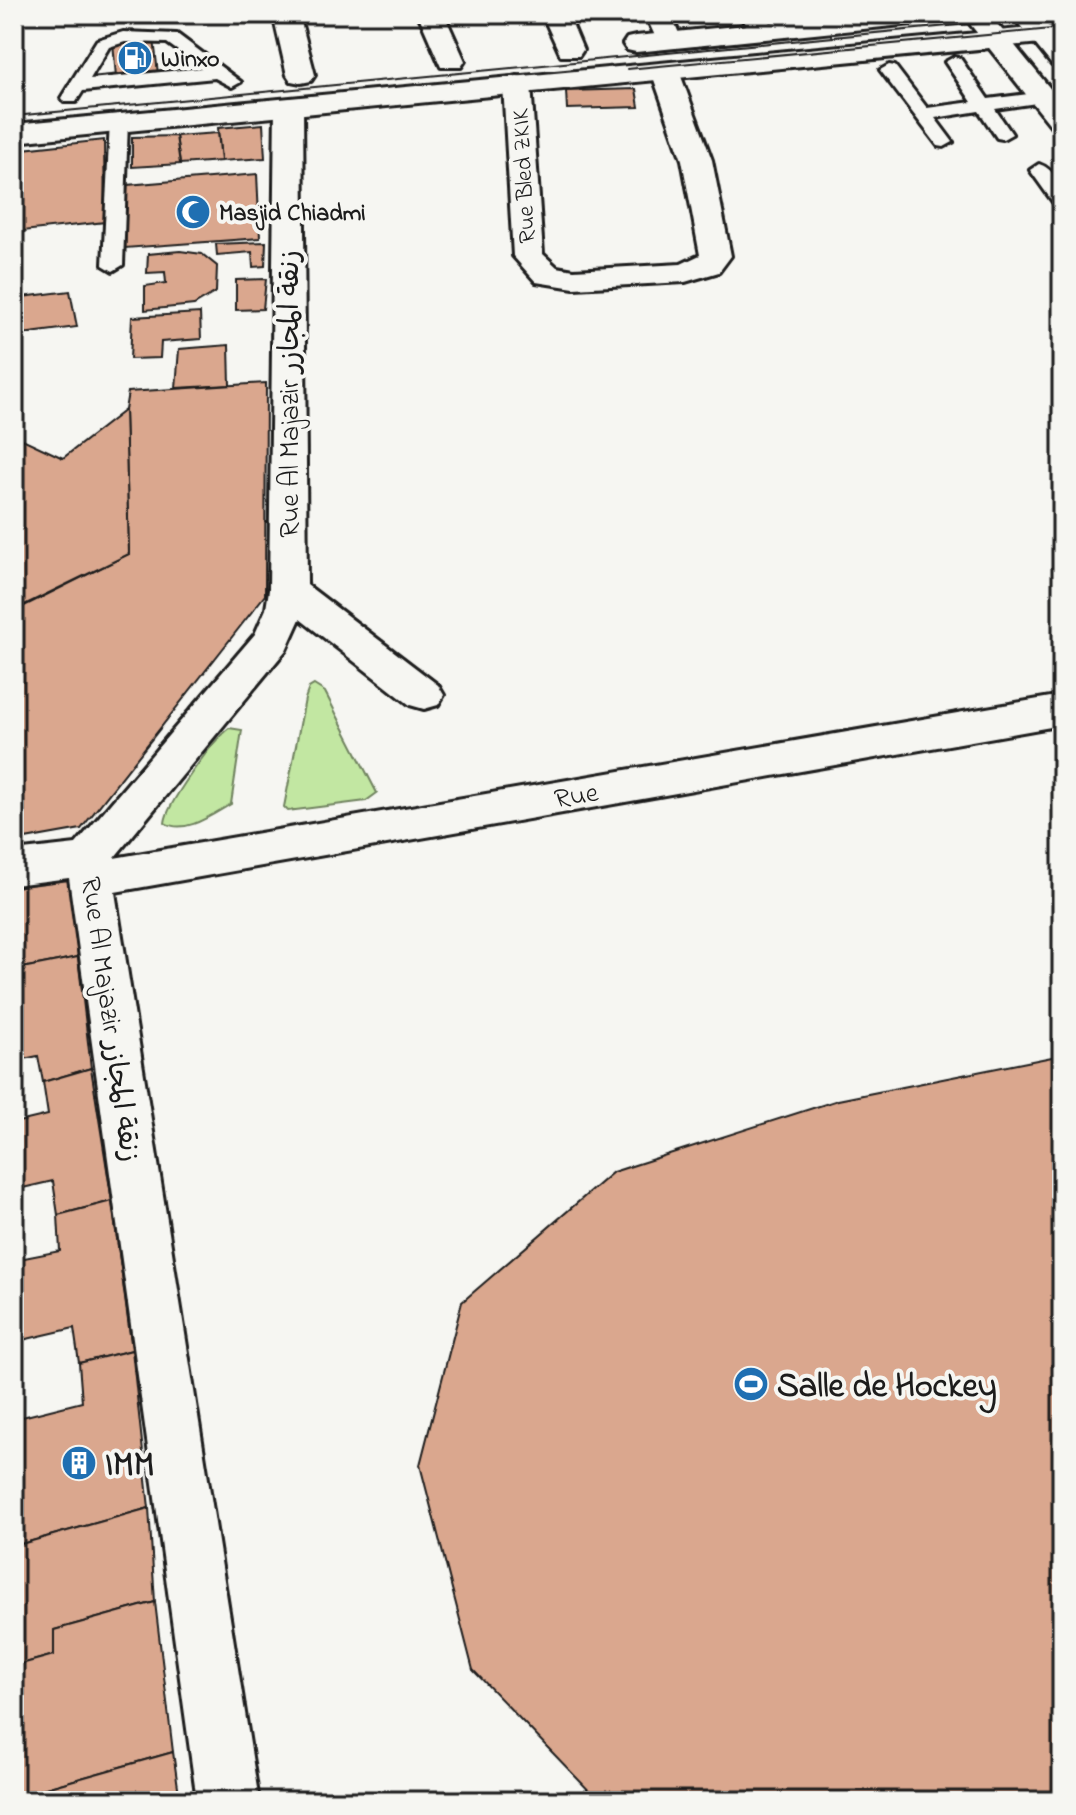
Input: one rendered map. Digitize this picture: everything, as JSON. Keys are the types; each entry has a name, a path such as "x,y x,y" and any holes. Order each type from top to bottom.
{"street":[{"name":"Rue Al Majazir زنقة المجازر","path":"228,1801 90,869 272,640 285,609 288,590 281,84 286,14"},
{"path":"431,14 451,61"},
{"path":"555,14 570,50"},
{"path":"658,14 669,41"},
{"path":"540,53 669,41 758,22 932,14"},
{"path":"975,14 1062,121"},
{"path":"1024,14 1052,34 1062,59"},
{"path":"42,100 74,92 225,77 281,84 517,84 1052,34"},
{"path":"421,63 481,58"},
{"name":"Rue Bled ZKIK","path":"517,84 528,256 538,270 558,279 685,273 708,265 716,256 697,160 665,71"},
{"path":"14,133 119,121 331,72"},
{"path":"288,590 424,695"},
{"name":"Rue","path":"14,868 90,869 1062,710"}],"lane":[{"path":"74,92 103,44 123,37 171,38 225,77"},
{"path":"954,62 1003,134"},
{"path":"889,70 944,142"},
{"path":"922,114 1044,97"},
{"path":"113,265 119,121"},
{"path":"1039,170 1062,201"}],"green space":[{"path":"314,685 325,692 377,793 366,801 288,811 284,807 305,699 309,688"},
{"path":"229,728 242,730 231,804 190,825 165,823 173,802 191,773"}],"building":[{"name":"Winxo","path":"154,39 158,74 116,77 113,42"},
{"path":"636,89 639,107 567,109 566,91"},
{"path":"263,124 265,158 221,161 218,128"},
{"path":"218,133 221,161 180,164 176,136"},
{"path":"176,136 180,164 132,167 132,137"},
{"path":"104,140 105,222 14,232 14,150"},
{"name":"Masjid Chiadmi","path":"257,174 260,238 125,248 127,185"},
{"path":"266,242 265,266 253,267 252,252 217,255 216,244"},
{"path":"180,251 202,254 217,266 216,292 194,305 145,310 145,286 166,283 165,272 147,273 148,254"},
{"path":"266,279 263,309 236,310 236,280"},
{"path":"70,291 77,327 14,335 14,298"},
{"path":"200,313 201,339 161,342 160,358 130,359 132,317"},
{"path":"229,345 230,385 176,388 179,349"},
{"path":"266,383 265,595 81,829 14,841 14,611 129,554 125,410 128,392"},
{"path":"125,410 129,554 14,610 14,496 23,489 14,484 14,435 63,458"},
{"path":"68,866 78,957 22,968 14,877"},
{"path":"78,957 91,1068 43,1082 38,1056 14,1061 14,1000 23,998 22,968"},
{"name":"Salle de Hockey","path":"1062,1055 1062,1801 599,1801 473,1670 420,1465 462,1302 613,1172 838,1100"},
{"path":"91,1068 112,1201 58,1215 53,1181 14,1190 14,1123 48,1115 43,1082"},
{"name":"IMM","path":"112,1201 132,1350 79,1363 74,1328 14,1342 14,1260 60,1251 58,1215"},
{"name":"IMM","path":"132,1350 149,1508 14,1546 14,1419 82,1402 79,1363"},
{"path":"149,1508 155,1602 54,1630 54,1655 14,1666 14,1546"},
{"path":"155,1602 173,1752 14,1797 14,1666 54,1655 54,1630"},
{"path":"173,1752 180,1801 14,1801 14,1797"}],"tram line":[{"path":"14,116 1062,15"},
{"path":"627,69 1062,28"}],"place":[{"name":"Winxo","path":"135,58"},
{"name":"Masjid Chiadmi","path":"193,212"},
{"name":"Salle de Hockey","path":"751,1384"},
{"name":"IMM","path":"79,1463"}]}
